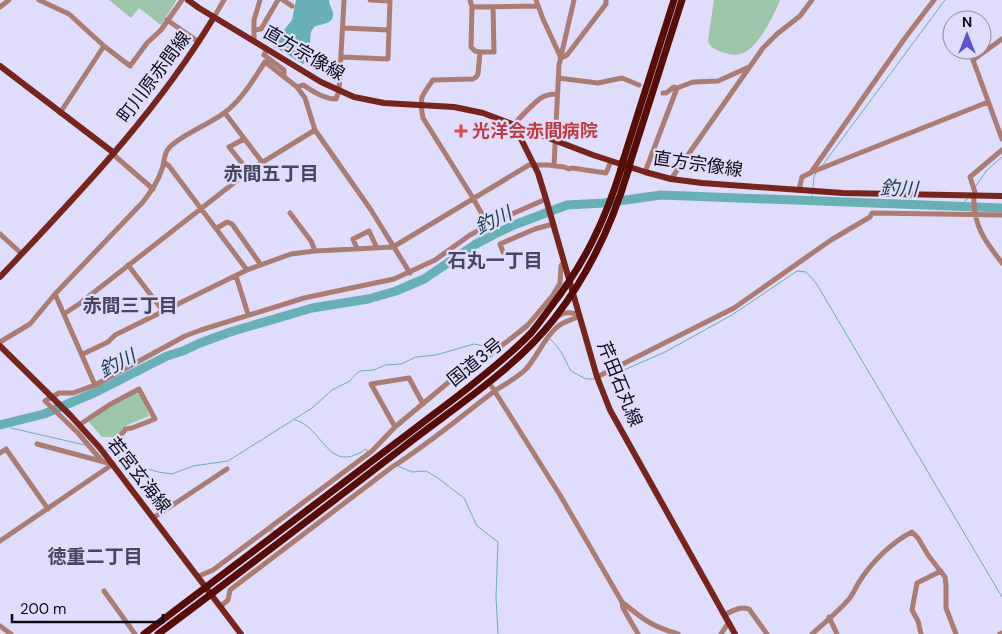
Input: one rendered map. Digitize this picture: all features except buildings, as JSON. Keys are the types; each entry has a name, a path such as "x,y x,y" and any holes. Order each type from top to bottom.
{"highway":[{"name":"国道3号","path":"144,634 206,586 503,370 554,319 587,271 616,210 623,188 626,166 674,0"},
{"name":"国道3号","path":"389,453 509,354 533,331 570,282 583,261 626,166 682,0"},
{"name":"国道3号","path":"158,634 212,594 362,473"}],"main road":[{"name":"直方宗像線","path":"188,0 321,82 340,91 384,104 454,107 467,110 524,128 611,161 671,179 799,190 974,197 1002,196"},
{"name":"町川原赤間線","path":"114,153 162,93 199,42 214,17"},
{"path":"0,66 114,153 0,277"},
{"name":"芹田石丸線","path":"524,128 521,140 534,165 547,200 597,377 610,410 735,634"},
{"name":"若宮玄海線","path":"0,344 68,418 79,425 111,462 241,634"}],"street":[{"path":"0,8 9,0"},
{"path":"39,0 69,14 104,46 130,66 148,43 162,30 182,0"},
{"path":"214,17 224,0"},
{"path":"254,41 254,20 260,0"},
{"path":"254,30 261,29 278,0"},
{"path":"283,0 292,6"},
{"path":"297,86 303,84 317,94 336,99 340,91 344,0"},
{"path":"342,57 388,59 390,0 370,0"},
{"path":"470,0 472,7 471,47 475,51 494,52 491,0"},
{"path":"536,0 561,58"},
{"path":"554,166 558,78 574,0"},
{"path":"561,58 567,55 606,4 606,0"},
{"path":"671,179 763,48 800,16 812,0"},
{"path":"812,172 905,38 934,0"},
{"path":"472,7 538,6"},
{"path":"167,20 199,42"},
{"path":"343,28 389,30"},
{"path":"1002,39 973,60 1002,139"},
{"path":"60,113 104,46"},
{"path":"267,49 264,55 284,70 284,76"},
{"path":"480,52 478,74 476,77 473,79 433,80 422,93 421,106 423,118 488,225"},
{"path":"0,344 30,324 55,294 153,189 161,173 164,156 170,146 225,113 234,105 264,62 297,86 305,98 315,130 371,210 410,273"},
{"path":"663,93 674,87 677,88 693,82 718,81 743,68 750,67"},
{"path":"558,78 598,82 622,78 640,85"},
{"path":"645,172 677,88"},
{"path":"514,125 516,120 542,97 557,94"},
{"path":"799,190 802,177 812,172 988,102"},
{"path":"225,113 262,162"},
{"path":"64,314 262,162 315,130"},
{"path":"244,139 229,147 249,172"},
{"path":"1002,150 970,177 975,192 974,214 978,227 984,239 1002,263"},
{"path":"114,153 115,156 153,189"},
{"path":"83,354 108,342 115,335 247,270 290,254 393,247 529,165 554,166 606,174 611,161"},
{"path":"164,162 202,208 247,270"},
{"path":"51,399 59,393 72,393 95,385 185,336 248,314 304,298 394,279 410,273 435,260 470,235 488,225 547,200"},
{"path":"290,213 311,241 315,251"},
{"path":"597,377 734,308 831,240 870,217 872,213 1002,215"},
{"path":"217,228 227,222 232,224 262,265"},
{"path":"502,252 500,244 535,229 553,224"},
{"path":"357,249 353,239 369,231 378,248"},
{"path":"0,234 22,254"},
{"path":"199,576 213,570 372,451 394,427 450,381 478,364 527,326 553,295 560,283 561,266 564,262"},
{"path":"128,265 163,311"},
{"path":"236,276 248,314"},
{"path":"55,294 95,385"},
{"path":"554,319 560,314 570,313 579,316"},
{"path":"221,606 228,600 230,590 494,389 513,380 526,369 538,350 556,328 566,321 579,316"},
{"path":"478,364 482,372"},
{"path":"394,427 371,384 409,378 424,404"},
{"path":"79,425 139,388 155,419 126,429 112,443"},
{"path":"494,389 560,495 622,602 638,634"},
{"path":"68,418 80,436 102,461"},
{"path":"37,444 111,462"},
{"path":"0,453 6,449 48,509"},
{"path":"0,541 48,509 111,462"},
{"path":"153,518 227,469"},
{"path":"812,634 851,597 860,580 872,564 897,540 912,532 944,577 946,608 956,634"},
{"path":"921,634 918,621 912,610 917,583 941,571"},
{"path":"104,591 135,634"},
{"path":"622,602 652,625 678,634"},
{"path":"724,615 737,609 749,609 767,634"},
{"path":"829,617 837,634"},
{"path":"721,634 728,622"},
{"path":"0,626 11,634"}],"shaded area":[{"path":"109,0 176,1 161,25 139,8 131,18"},
{"path":"296,0 329,0 333,13 330,22 314,27 311,32 308,61 303,64 273,44 292,20"},
{"path":"714,0 780,0 770,21 750,49 734,55 715,49 708,41"},
{"path":"136,393 142,395 149,416 127,425 115,437 102,437 88,421"}],"waterway":[{"path":"822,166 945,0"},
{"path":"976,186 986,171 1002,157"},
{"path":"813,188 816,173"},
{"name":"釣川","path":"0,425 44,414 96,392 167,356 230,332 312,308 368,299 396,291 424,279 476,244 495,234 567,205 604,203 661,195 1002,208"},
{"name":"釣川","path":"812,195 812,201"},
{"path":"961,207 968,197"},
{"path":"615,374 665,352 732,315 797,271 806,272 816,283 1002,597"},
{"path":"518,330 528,322"},
{"path":"550,339 560,351 571,371 586,379 594,379"},
{"path":"106,450 112,452 124,462 172,474 193,466 228,461 312,408 332,390 350,381 360,371 374,370 385,365 401,364 416,357 436,355 474,344 488,347 497,346"},
{"path":"295,420 305,424 334,454 343,457 353,456 366,449 368,451"},
{"path":"11,428 85,445"},
{"path":"398,466 412,472 426,471 438,478 464,498 477,526 498,542 496,597 498,634"}],"tunnel":[{"path":"270,528 284,549"}],"place":[{"name":"光洋会赤間病院","path":"461,131"}],"district":[{"name":"赤間五丁目","path":"271,173"},
{"name":"石丸一丁目","path":"495,260"},
{"name":"赤間三丁目","path":"130,305"},
{"name":"徳重二丁目","path":"95,556"}]}
